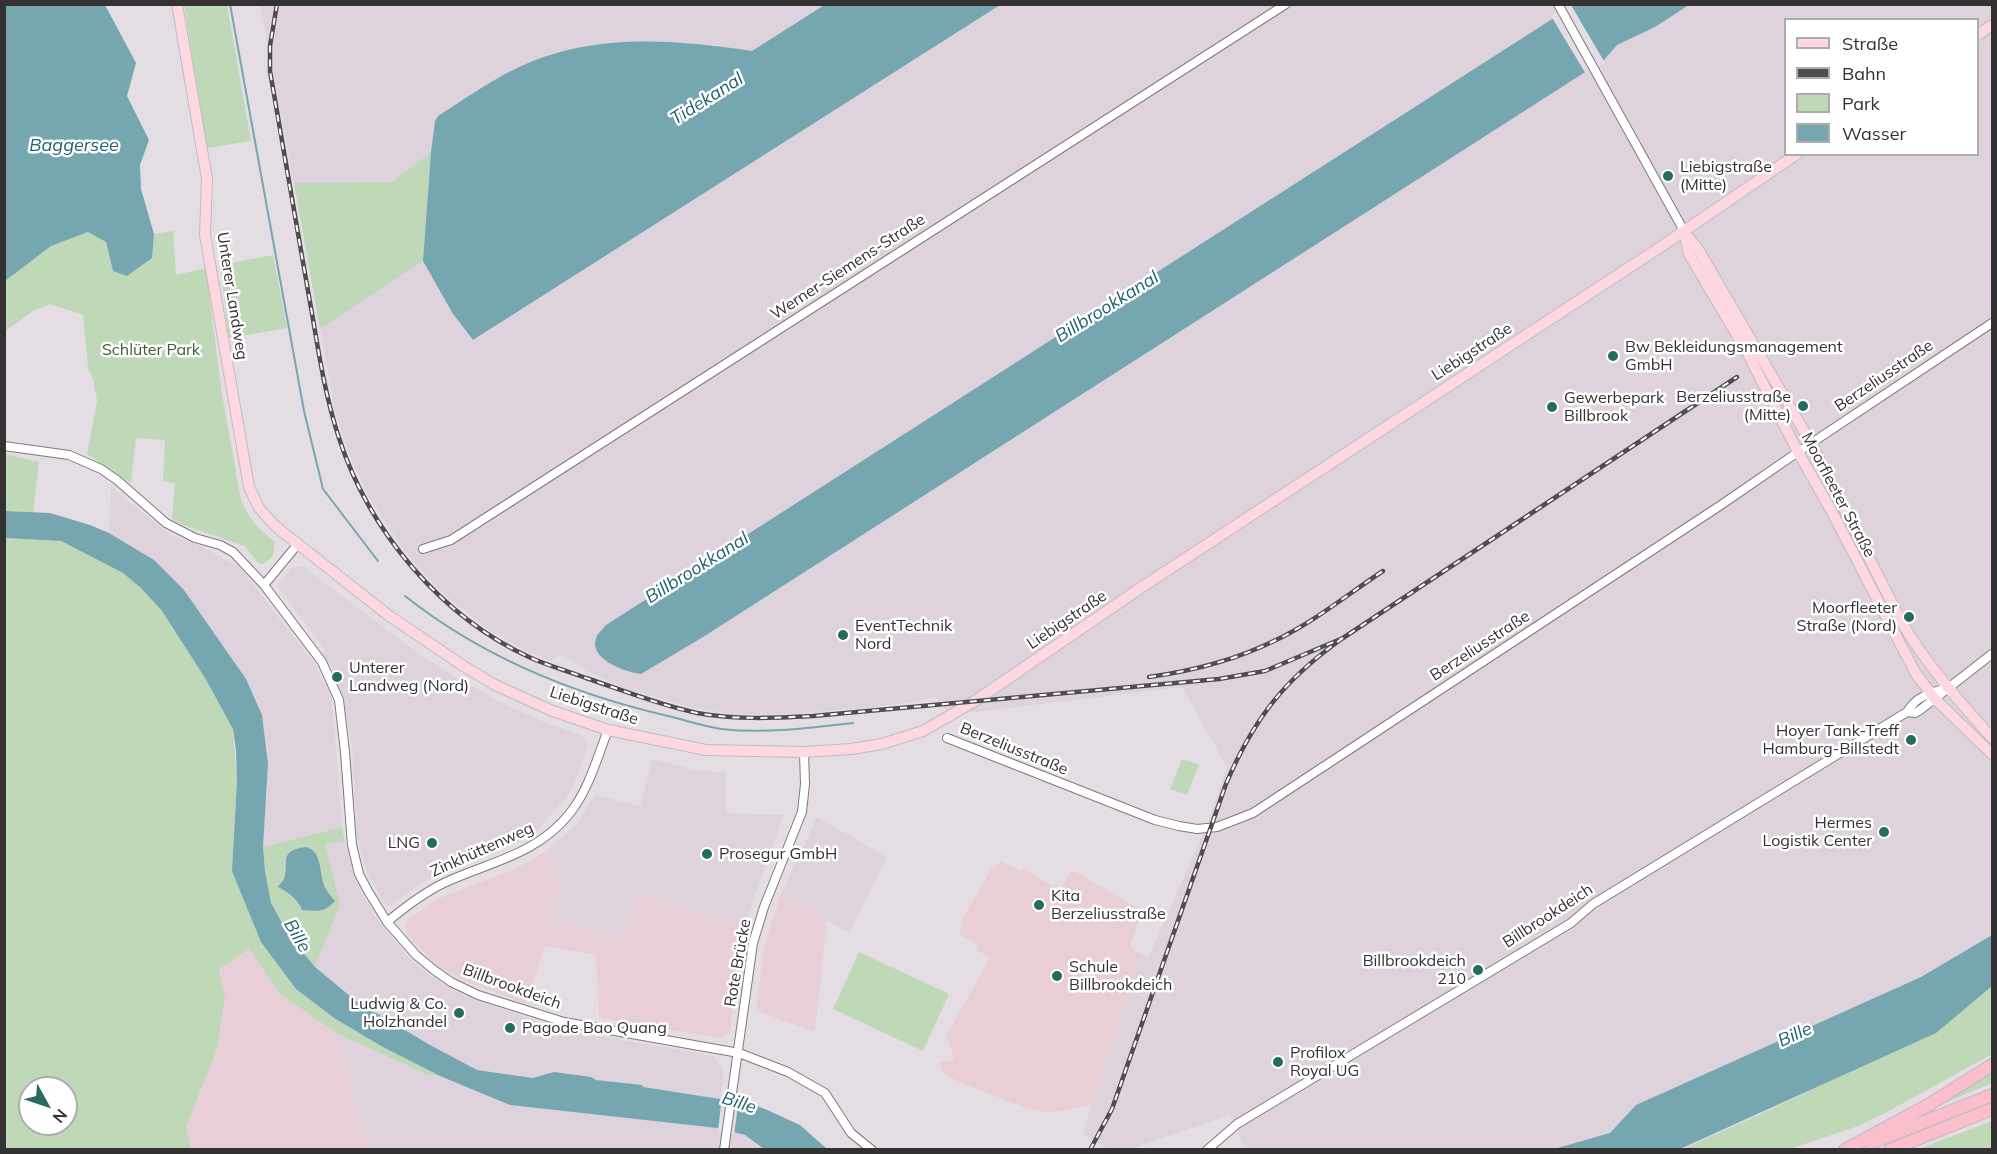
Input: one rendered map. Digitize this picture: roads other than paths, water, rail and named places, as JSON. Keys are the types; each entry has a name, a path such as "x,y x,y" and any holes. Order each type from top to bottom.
{"highway":[{"path":"1845,1149 1930,1104 1992,1065"},
{"path":"1855,1149 1992,1095"},
{"path":"1890,1149 1992,1109"}],"main road":[{"name":"Unterer Landweg","path":"177,4 207,180 205,235 249,487 266,517"},
{"path":"1979,34 1992,25"},
{"name":"Liebigstraße","path":"266,517 297,545 430,645 462,665 493,684 529,701 608,730 706,750 804,752 851,749 892,741 923,731 995,687 1154,579 1684,231 1794,156"},
{"name":"Moorfleeter Straße","path":"1684,231 1698,249 1811,443 1900,621 1948,688 1992,738"},
{"name":"Moorfleeter Straße","path":"1684,231 1689,254 1748,354 1916,674 1932,696 1992,754"}],"street":[{"name":"Werner-Siemens-Straße","path":"423,549 451,540 1286,4"},
{"name":"Moorfleeter Straße","path":"1558,4 1684,231"},
{"name":"Berzeliusstraße","path":"947,738 1155,820 1197,829 1217,827 1253,813 1721,505 1992,322"},
{"name":"Billbrookdeich","path":"4,446 69,455 100,469 117,480 166,523 195,538 220,545 233,552 264,585 322,662 339,700 352,845 360,874 387,922 416,955 434,970 452,982 478,994 564,1022 739,1053 788,1072 825,1093 851,1133 872,1149"},
{"path":"264,585 297,545"},
{"name":"Billbrookdeich","path":"1207,1149 1237,1124 1571,922 1593,904 1907,712 1915,713 1932,696 1948,688 1992,654"},
{"name":"Zinkhüttenweg","path":"387,922 429,890 509,858 544,839 570,813 583,792 608,730"},
{"name":"Rote Brücke","path":"723,1149 739,1053 753,944 764,907 802,812 805,784 804,752"}],"water":[{"name":"Baggersee","path":"5,4 105,5 136,63 127,96 149,140 140,165 141,189 154,234 152,258 127,276 113,271 106,242 88,232 51,246 5,281"},
{"name":"Tidekanal","path":"826,4 1000,5 473,340 453,314 423,261 431,152 435,121 438,116 513,70 571,49 600,44 661,42 752,51"},
{"name":"Billbrookkanal","path":"1574,5 1689,5 1655,27 1617,45 1604,60 703,637 641,674 609,663 597,651 595,644 597,636 606,625"},
{"name":"Bille","path":"5,511 50,513 109,533 154,560 184,590 246,679 262,715 268,764 263,847 271,903 288,934 315,967 356,1001 477,1070 533,1078 554,1072 720,1099 740,1100 800,1125 827,1149 764,1149 745,1135 717,1128 510,1105 440,1076 381,1046 334,1018 296,989 261,942 232,871 237,781 236,750 233,729 205,678 162,611 141,588 123,573 61,541 5,538"},
{"path":"306,847 315,853 322,880 335,901 327,908 320,910 302,910 292,896 278,887 284,879 288,854"},
{"name":"Bille","path":"1992,935 1992,986 1936,1033 1680,1149 1554,1149 1610,1133 1636,1105 1921,977"}],"waterway":[{"path":"230,4 304,411 323,489 378,561"},
{"path":"405,596 435,618 497,655 563,684 633,707 721,729 787,730 853,723"}],"railway":[{"path":"277,4 270,46 270,71 321,364 339,438 352,472 369,506 389,538 412,568 467,619 498,641 545,664 669,706 711,715 755,718 813,716 1219,679 1265,671 1343,638"},
{"path":"1090,1150 1112,1109 1226,784 1248,739 1273,702 1304,669 1343,638 1737,377"},
{"path":"1149,677 1214,664 1261,647 1304,625 1383,571"}],"place":[{"name":"Liebigstraße (Mitte)","path":"1668,176"},
{"name":"Bw Bekleidungsmanagement GmbH","path":"1613,356"},
{"name":"Berzeliusstraße (Mitte)","path":"1803,406"},
{"name":"Gewerbepark Billbrook","path":"1552,407"},
{"name":"Moorfleeter Straße (Nord)","path":"1909,617"},
{"name":"EventTechnik Nord","path":"843,635"},
{"name":"Unterer Landweg (Nord)","path":"337,677"},
{"name":"Hoyer Tank-Treff Hamburg-Billstedt","path":"1911,740"},
{"name":"Hermes Logistik Center","path":"1884,832"},
{"name":"LNG","path":"432,843"},
{"name":"Prosegur GmbH","path":"707,854"},
{"name":"Kita Berzeliusstraße","path":"1039,905"},
{"name":"Billbrookdeich 210","path":"1478,970"},
{"name":"Schule Billbrookdeich","path":"1057,976"},
{"name":"Ludwig & Co. Holzhandel","path":"459,1013"},
{"name":"Pagode Bao Quang","path":"510,1028"},
{"name":"Profilox Royal UG","path":"1278,1062"}],"park label":[{"name":"Schlüter Park","path":"151,350"}]}
